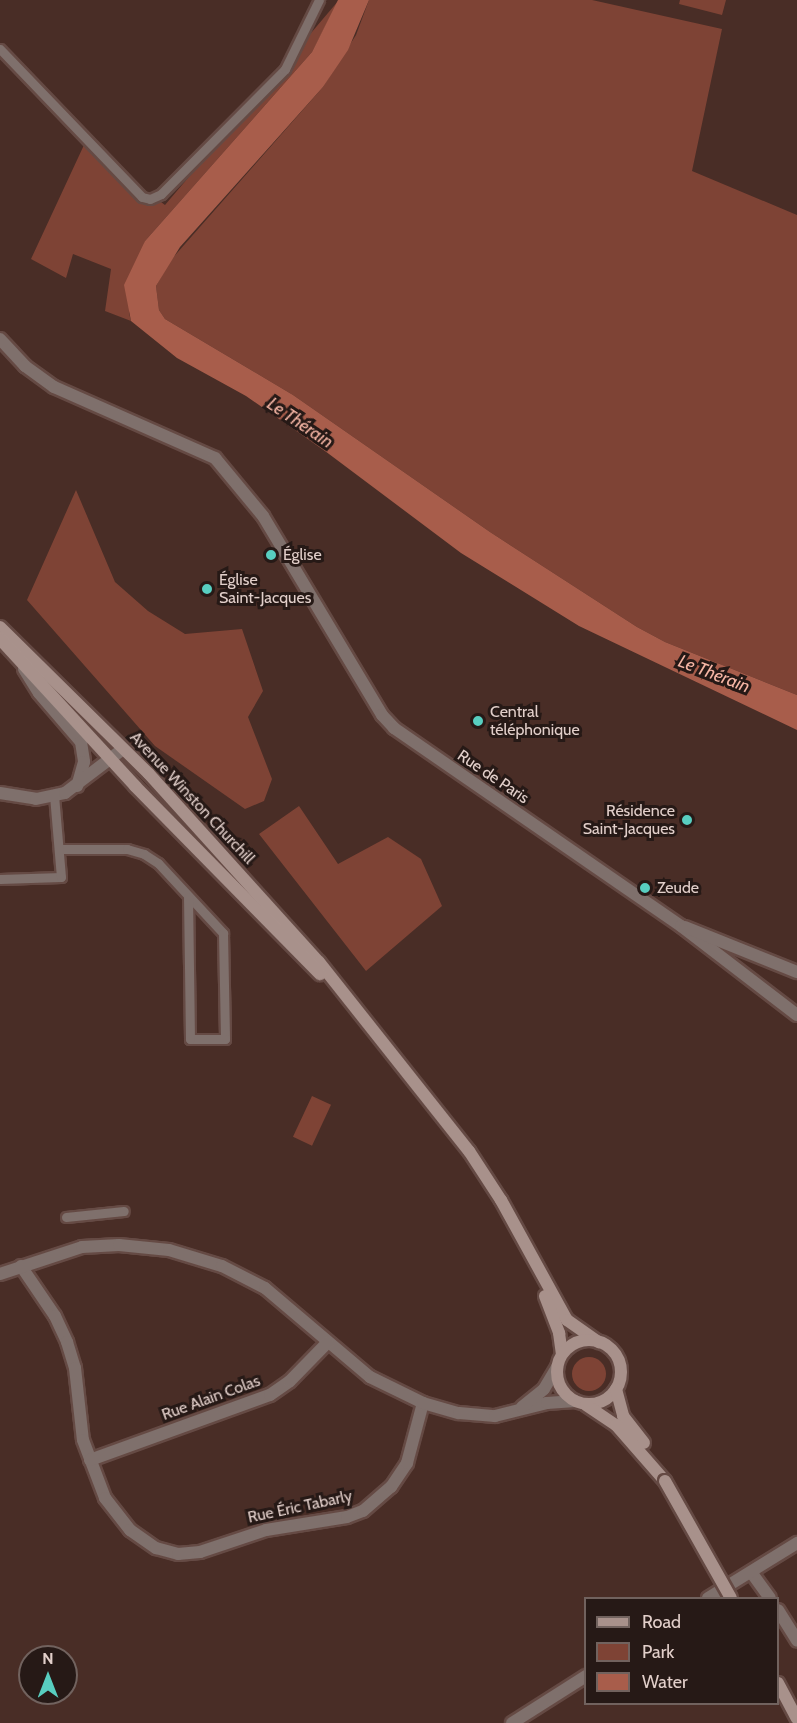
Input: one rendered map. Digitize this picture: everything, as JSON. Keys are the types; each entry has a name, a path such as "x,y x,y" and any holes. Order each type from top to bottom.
{"main road":[{"name":"Avenue Winston Churchill","path":"0,627 123,749 285,922 469,1151 501,1200 532,1261 572,1326 599,1342"},
{"name":"Avenue Winston Churchill","path":"0,639 110,760 348,1002"},
{"name":"Avenue Winston Churchill","path":"532,1261 557,1327 562,1354"},
{"path":"665,1481 616,1425 580,1403 559,1386 557,1367 562,1354 579,1341 599,1342 611,1348 620,1362 616,1389 623,1416 665,1481 729,1597"},
{"path":"580,1403 604,1401 616,1389"},
{"path":"779,1686 797,1718"}],"street":[{"name":"Rue de Paris","path":"0,339 25,366 54,387 206,453 230,472 248,495 394,728 681,926 797,1015"},
{"path":"17,658 39,693 81,742 84,762 77,786"},
{"path":"0,793 36,799 54,796 77,786 123,749"},
{"path":"681,926 797,972"},
{"path":"0,1274 95,1246 138,1246 180,1253 222,1266 265,1288 370,1377 423,1403 484,1416 580,1403"},
{"name":"Rue Éric Tabarly","path":"21,1266 55,1316 67,1342 90,1460 110,1507 139,1538 167,1552 200,1552 266,1530 347,1518 363,1511 403,1472 415,1442 423,1403"},
{"name":"Rue Alain Colas","path":"90,1460 270,1395 290,1381 328,1342"},
{"path":"519,1410 544,1389 557,1367"},
{"path":"711,1597 797,1543"},
{"path":"752,1572 769,1597"},
{"path":"779,1613 797,1641"},
{"path":"512,1723 584,1677"}],"lane":[{"path":"0,49 142,197 150,199 161,194 285,69 319,0"},
{"path":"0,879 61,876 54,796"},
{"path":"59,849 118,848 144,854 158,863 223,933 225,1039 190,1039 188,897"},
{"path":"66,1217 124,1211"}],"green space":[{"path":"339,0 312,52 145,241 129,313 131,321 105,311 111,269 73,254 66,278 31,259 84,145 165,205"},
{"path":"369,0 592,0 722,29 692,171 797,215 797,695 665,642 637,627 490,532 293,395 165,319 159,310 156,286 170,261 323,87 356,35"},
{"path":"680,0 726,0 722,15 679,4"},
{"path":"76,490 115,582 148,611 185,634 242,629 263,691 248,717 272,779 264,801 245,809 155,746 27,600"},
{"path":"299,806 338,864 388,837 421,859 442,906 366,971 259,834"},
{"path":"312,1096 331,1105 312,1146 293,1137"},
{"path":"589,1357 601,1362 606,1374 601,1386 589,1391 577,1386 572,1374 577,1362"}],"water":[{"name":"Le Thérain","path":"338,0 369,0 348,50 323,87 180,247 156,286 159,310 165,319 293,395 490,532 637,627 665,642 797,695 797,730 579,626 461,553 325,451 246,396 177,358 131,321 124,285 145,241 312,52"}],"place":[{"name":"Église","path":"271,555"},
{"name":"Église Saint-Jacques","path":"207,589"},
{"name":"Central téléphonique","path":"478,721"},
{"name":"Résidence Saint-Jacques","path":"687,820"},
{"name":"Zeude","path":"645,888"}]}
